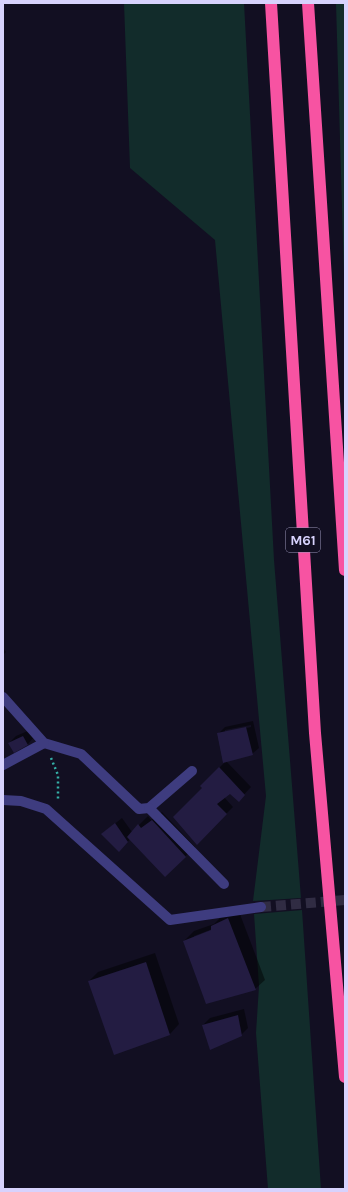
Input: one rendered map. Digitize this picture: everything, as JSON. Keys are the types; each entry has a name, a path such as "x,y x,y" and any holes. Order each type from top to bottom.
{"highway":[{"name":"M61","path":"271,3 315,733 345,1077"},
{"name":"M61","path":"308,3 345,570"},
{"name":"M61","path":"311,55 312,3"}],"lane":[{"path":"3,697 44,743 81,754 139,809 149,808 192,771"},
{"path":"3,765 44,743"},
{"path":"3,800 21,801 46,809 170,920 261,907"},
{"path":"149,808 224,884"}],"path":[{"path":"44,743 58,775 58,820"}],"green space":[{"path":"124,3 244,3 274,560 301,898 253,901 266,796 215,240 130,168"},
{"path":"336,3 345,3 345,309"},
{"path":"302,910 321,1189 268,1189 256,1033 259,986 254,914"}],"building":[{"path":"246,727 253,755 223,763 217,733"},
{"path":"23,736 28,745 14,753 8,743"},
{"path":"219,767 245,795 239,802 230,794 217,804 227,814 197,845 173,817 202,788 200,786"},
{"path":"152,820 186,857 165,877 127,837 138,824 141,828"},
{"path":"115,823 128,842 119,852 101,834"},
{"path":"228,918 256,990 206,1004 183,941 211,930 211,926"},
{"path":"146,962 170,1035 114,1055 88,981"},
{"path":"238,1015 242,1036 210,1050 202,1025"}],"tunnel":[{"path":"261,907 345,900"}]}
